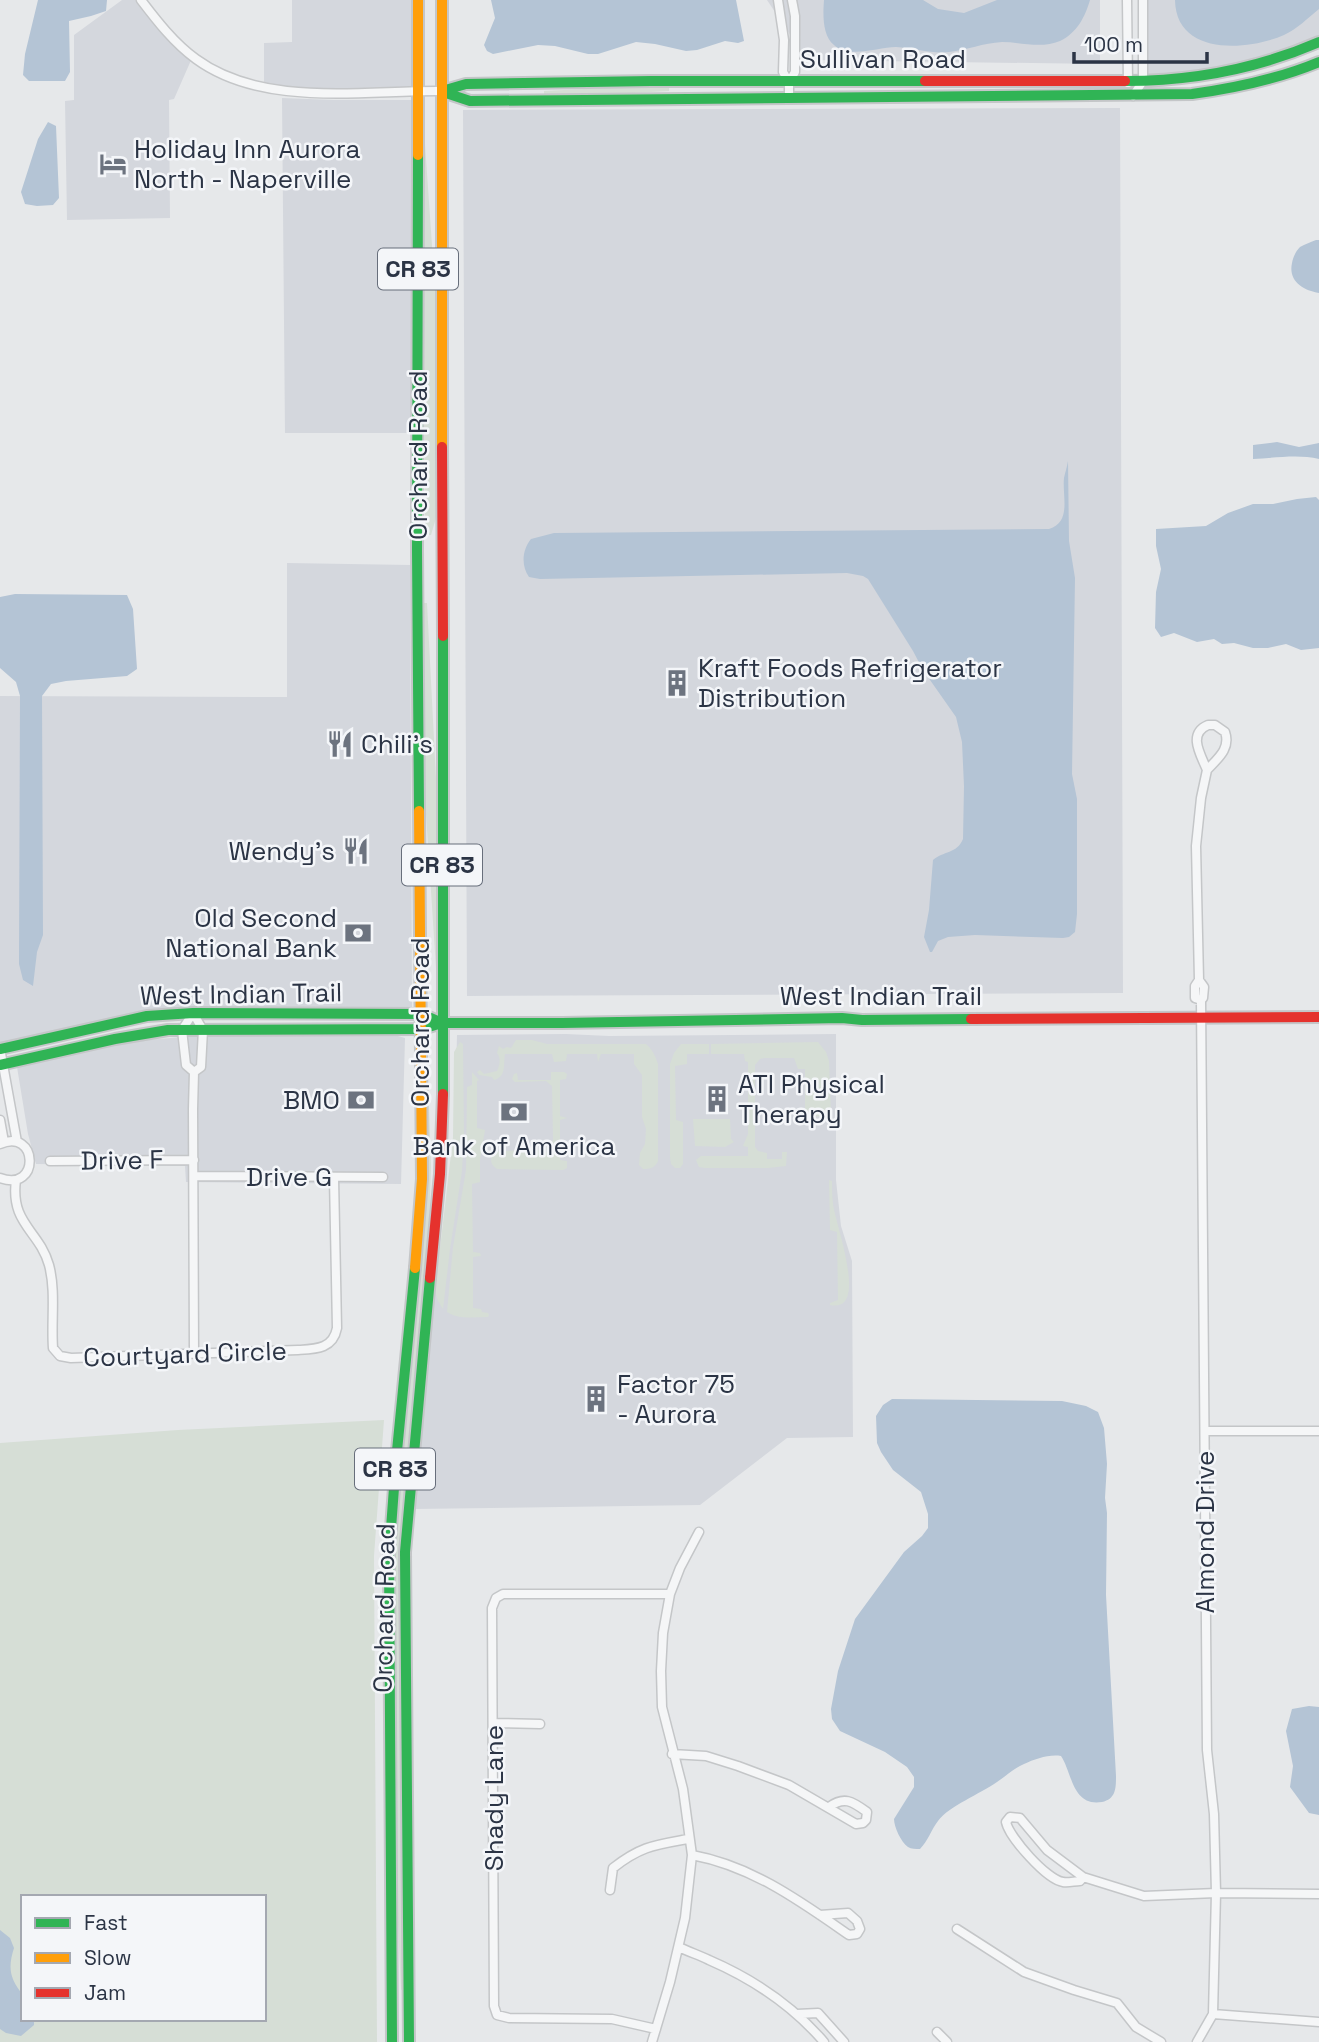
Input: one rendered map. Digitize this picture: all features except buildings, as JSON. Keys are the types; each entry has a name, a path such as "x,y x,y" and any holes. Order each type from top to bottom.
{"main road":[{"name":"Orchard Road","path":"392,2042 389,1555 422,1180 417,550 418,0"},
{"name":"Orchard Road","path":"409,2042 405,1552 443,1126 442,0"},
{"name":"Sullivan Road","path":"442,91 466,84 650,81 1143,81 1235,71 1268,63 1319,42"},
{"name":"Sullivan Road","path":"442,91 470,101 1133,96 1192,94 1229,89 1286,75 1319,62"},
{"name":"West Indian Trail","path":"0,1049 114,1022 147,1016 193,1013 422,1014 442,1023"},
{"name":"West Indian Trail","path":"1,1064 114,1038 182,1030 422,1029 442,1023 842,1018 1319,1017"}],"street":[{"name":"Sullivan Road","path":"141,0 164,30 195,58 214,71 236,80 284,91 314,93 442,91"},
{"path":"778,0 784,40 783,72 789,82 789,97"},
{"path":"789,82 796,72 795,16 792,0"},
{"path":"1127,0 1127,81 1133,96"},
{"path":"1133,96 1143,81 1143,0"},
{"path":"1214,725 1225,732 1227,744 1207,770 1196,738 1203,728 1214,725"},
{"name":"Almond Drive","path":"1197,2042 1213,2014 1216,1893 1214,1814 1206,1750 1200,1000 1203,998 1204,987 1199,980 1196,846 1207,770"},
{"path":"194,1072 201,1067 203,1030 193,1013 182,1030 186,1065 194,1072 194,1353"},
{"path":"0,1049 17,1142"},
{"path":"0,1120 2,1143 17,1142 28,1150 30,1159 29,1168 24,1175 16,1180 0,1178"},
{"name":"Drive F","path":"50,1161 194,1160"},
{"name":"Drive G","path":"194,1177 383,1177"},
{"name":"Courtyard Circle","path":"16,1180 14,1194 21,1219 42,1250 49,1267 53,1348 55,1353 71,1358 308,1350 323,1347 333,1340 337,1328 334,1178"},
{"path":"1205,1431 1319,1431"},
{"path":"656,2041 656,2029 685,1917 692,1855 683,1788 672,1754 662,1707 660,1671 663,1633 670,1594 699,1532"},
{"name":"Shady Lane","path":"656,2029 612,2019 509,2018 497,2015 494,2006 492,1608 496,1598 503,1594 670,1594"},
{"path":"494,1723 540,1724"},
{"path":"672,1754 706,1756 738,1766 789,1785 829,1807"},
{"path":"1083,1877 1080,1881 1062,1882 1051,1875 1027,1853 1007,1828 1006,1822 1010,1817 1020,1818 1046,1850 1083,1877 1144,1896 1216,1893 1319,1894"},
{"path":"610,1890 613,1868 627,1857 647,1846 688,1839"},
{"path":"692,1855 748,1872 780,1888 820,1915"},
{"path":"957,1929 1024,1972 1117,2003 1136,2027 1161,2042"},
{"path":"679,1947 770,1993 797,2014 824,2042"},
{"path":"797,2014 818,2013 844,2042"},
{"path":"1213,2014 1319,2022"},
{"path":"937,2032 947,2042"}],"shaded area":[{"path":"122,0 140,0 192,58 174,99 169,100 170,218 67,220 65,101 74,100 74,35"},
{"path":"292,0 412,0 413,87 315,89 264,84 264,43 292,42"},
{"path":"767,0 1100,0 1100,64 807,60"},
{"path":"1148,0 1319,0 1319,35 1284,51 1240,63 1194,71 1148,74"},
{"path":"669,87 669,91 544,94 544,91"},
{"path":"282,98 413,100 413,433 285,433"},
{"path":"1120,108 1123,993 467,996 463,110"},
{"path":"423,144 435,289 436,518 431,535 425,535"},
{"path":"287,563 410,565 412,1008 219,1006 154,1009 0,1044 0,696 287,697"},
{"path":"424,603 427,603 436,778 437,968 425,799"},
{"path":"219,1034 370,1034 405,1038 401,1184 186,1182 185,1166 36,1164 17,1067 122,1042"},
{"path":"836,1034 836,1180 841,1226 852,1261 853,1437 787,1438 700,1505 413,1509 436,1278 454,1154 457,1035"},
{"path":"516,1040 547,1044 646,1044 658,1064 658,1161 655,1165 643,1169 639,1165 646,1129 642,1117 642,1075 634,1064 634,1054 601,1054 598,1062 597,1054 567,1054 566,1061 554,1062 552,1054 505,1054 501,1076 494,1080 492,1077 479,1075 477,1072 480,1070 484,1074 497,1071 500,1062 497,1053 499,1046 503,1049 511,1048"},
{"path":"460,1042 463,1044 462,1171 443,1309 435,1291 453,1137 454,1052"},
{"path":"818,1042 829,1061 829,1116 799,1117 798,1113 805,1113 805,1069 798,1069 794,1058 764,1058 755,1065 755,1147 758,1151 767,1153 767,1159 782,1159 782,1152 787,1152 786,1166 699,1167 696,1160 701,1156 748,1156 748,1147 743,1146 748,1134 748,1062 745,1061 744,1054 711,1054 711,1044"},
{"path":"681,1044 709,1044 709,1054 687,1054 687,1064 675,1066 676,1120 683,1122 683,1164 680,1168 675,1168 670,1157 670,1064"},
{"path":"472,1072 479,1080 477,1128 485,1130 480,1159 480,1182 472,1184 473,1252 480,1253 481,1256 473,1257 473,1308 488,1313 488,1317 456,1316 447,1312 453,1247 466,1170 467,1087 472,1085"},
{"path":"551,1072 567,1074 566,1079 560,1080 560,1116 567,1118 560,1120 560,1160 567,1161 567,1168 497,1169 491,1160 497,1151 547,1152 546,1148 553,1140 552,1086 546,1081 515,1082 512,1079 517,1073 518,1080 551,1080"},
{"path":"426,1076 431,1166 429,1237 404,1487 401,1990 397,1902 394,1569"},
{"path":"693,1119 730,1119 731,1139 734,1142 725,1147 695,1146"},
{"path":"829,1180 832,1181 833,1206 846,1258 849,1283 845,1301 836,1305 830,1305 838,1300 837,1232 830,1230"},
{"path":"384,1420 374,1556 377,2042 0,2042 0,1443 178,1430"}],"water":[{"path":"38,0 107,0 106,11 69,21 70,72 65,81 29,81 23,75 25,54"},
{"path":"491,0 736,0 744,41 725,41 686,51 636,42 598,54 538,45 493,54 487,51 484,45 495,18"},
{"path":"824,0 923,0 938,9 964,13 997,0 1090,0 1086,12 1071,34 1053,43 995,43 943,52 896,47 855,52 840,49 827,36"},
{"path":"1175,0 1319,0 1319,9 1284,35 1234,46 1200,40 1187,31 1178,18"},
{"path":"48,122 56,126 59,198 53,205 25,204 21,192 38,139"},
{"path":"1319,240 1319,293 1298,284 1291,269 1299,249"},
{"path":"1277,442 1299,447 1319,443 1319,459 1253,459 1253,445"},
{"path":"1068,461 1069,541 1075,578 1072,774 1077,799 1077,914 1075,932 1069,937 948,937 938,941 930,952 924,937 933,860 954,850 963,839 962,742 956,717 923,670 868,579 847,573 540,579 529,577 524,563 524,553 531,539 554,533 1049,529 1061,521 1063,515 1064,478"},
{"path":"1316,497 1319,500 1319,648 1301,650 1286,644 1253,648 1234,643 1222,644 1214,639 1197,642 1174,633 1161,637 1155,628 1156,592 1161,569 1156,546 1156,529 1206,526 1228,513 1253,504 1273,504"},
{"path":"15,594 127,595 133,609 137,669 127,676 51,684 42,696 43,935 37,952 33,986 23,980 19,964 20,696 16,682 0,668 0,597"},
{"path":"892,1399 1062,1401 1086,1406 1098,1412 1104,1428 1107,1464 1106,1595 1116,1776 1114,1792 1107,1801 1092,1802 1084,1799 1074,1787 1061,1756 1042,1757 1017,1768 949,1810 938,1821 920,1849 911,1848 900,1838 894,1819 914,1787 914,1777 907,1767 885,1752 840,1731 832,1719 831,1709 838,1671 855,1619 904,1552 928,1528 928,1514 921,1492 893,1470 877,1443 876,1416 883,1405"},
{"path":"1319,1707 1319,1815 1309,1813 1290,1787 1293,1766 1286,1731 1292,1709"},
{"path":"0,1930 10,1938 14,1948 11,1972 21,1992 21,2021 34,2021 34,2025 21,2036 0,2029"}],"traffic: fast":[{"path":"1125,81 1175,79 1224,72 1319,42"},
{"path":"443,92 470,101 1192,94 1257,82 1319,62"},
{"path":"442,91 466,84 925,81"},
{"path":"418,155 419,811"},
{"path":"443,636 443,1094"},
{"path":"0,1049 147,1016 193,1013 422,1014 442,1023"},
{"path":"0,1065 168,1030 422,1029 442,1023 971,1019"},
{"path":"392,2042 389,1555 415,1268"},
{"path":"409,2042 405,1552 430,1278"}],"traffic: slow":[{"path":"418,0 418,155"},
{"path":"442,0 442,447"},
{"path":"415,1268 422,1179 419,811"}],"traffic: jam":[{"path":"925,81 1125,81"},
{"path":"442,447 443,636"},
{"path":"971,1019 1319,1017"},
{"path":"430,1278 440,1174 443,1094"}],"place":[{"name":"Holiday Inn Aurora North - Naperville","path":"113,164"},
{"name":"Kraft Foods Refrigerator Distribution","path":"677,683"},
{"name":"Chili's","path":"340,744"},
{"name":"Wendy's","path":"356,851"},
{"name":"Old Second National Bank","path":"358,933"},
{"name":"ATI Physical Therapy","path":"717,1099"},
{"name":"BMO","path":"361,1100"},
{"name":"Bank of America","path":"514,1112"},
{"name":"Factor 75 - Aurora","path":"596,1399"}]}
